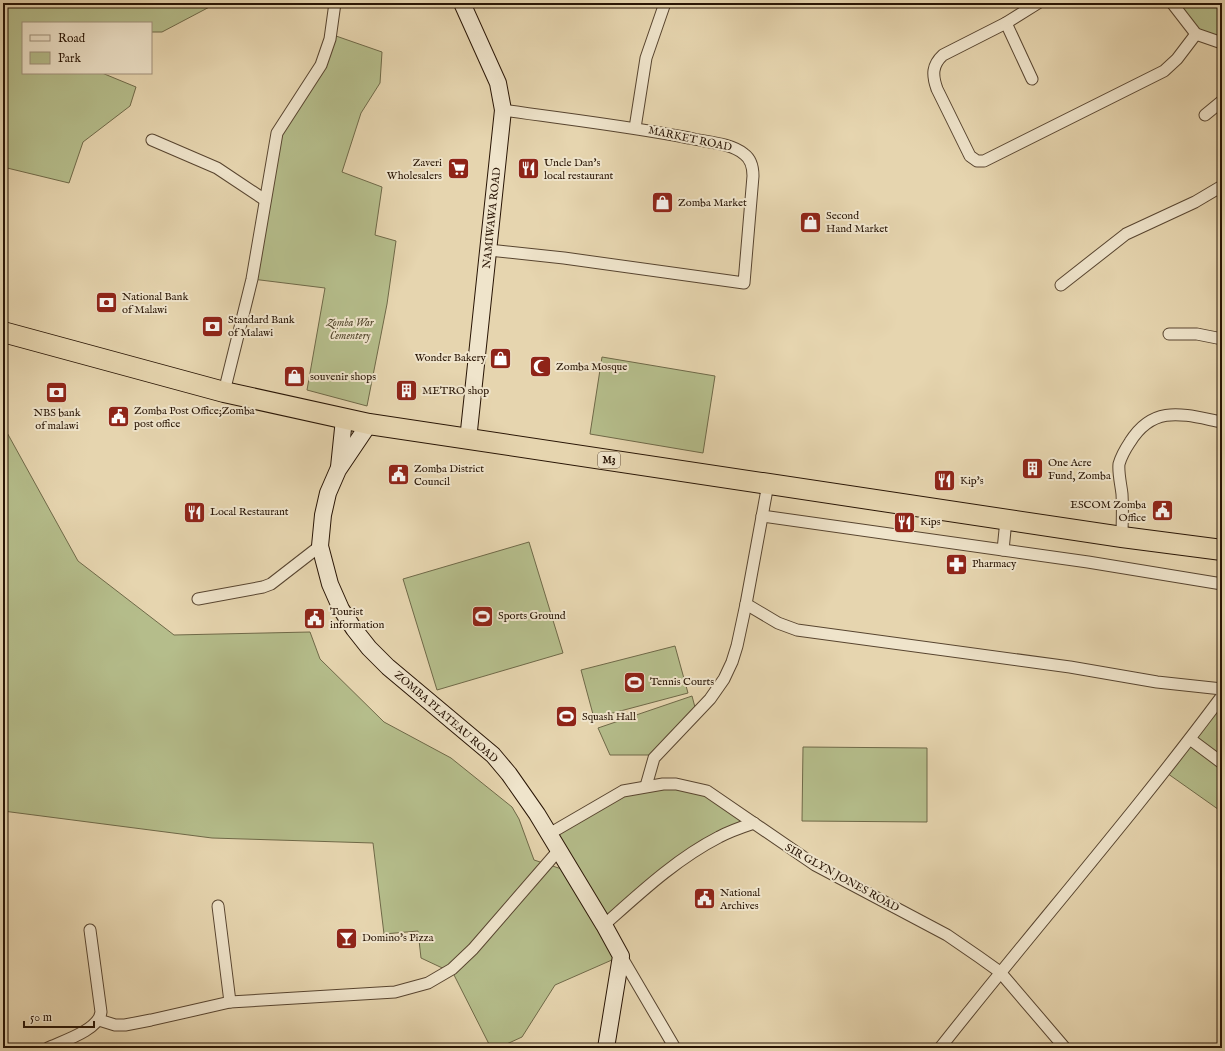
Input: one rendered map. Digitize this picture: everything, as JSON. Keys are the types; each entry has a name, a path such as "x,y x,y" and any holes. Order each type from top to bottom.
{"highway":[{"name":"M3","path":"3,332 224,392 369,424 1006,520 1222,550"}],"street":[{"path":"224,392 250,287 277,133 321,65 330,39 335,3"},
{"name":"NAMIWAWA ROAD","path":"462,3 498,83 503,110 468,440"},
{"path":"634,128 646,58 665,3"},
{"path":"1038,3 1006,23 943,55 936,61 934,80 937,89 970,156 977,161 984,161 1164,70 1177,58 1196,34"},
{"path":"1172,3 1196,34 1222,43"},
{"path":"1006,23 1032,79"},
{"path":"1206,114 1222,101"},
{"name":"MARKET ROAD","path":"488,250 564,258 744,283 753,167 749,160 738,150 714,143 634,128 503,110"},
{"path":"152,140 217,168 265,200"},
{"path":"1061,285 1126,234 1195,202 1222,186"},
{"path":"1169,334 1197,334 1222,339"},
{"path":"1122,537 1123,509 1119,464 1140,428 1149,421 1167,414 1186,415 1222,422"},
{"name":"ZOMBA PLATEAU ROAD","path":"338,470 344,419"},
{"name":"ZOMBA PLATEAU ROAD","path":"369,424 338,470 328,493 323,515 320,546 330,584 341,609 354,629 388,667 493,755 520,789 549,834 621,956"},
{"path":"646,786 654,758 710,699 724,679 737,646 768,484"},
{"path":"762,516 1003,550 1222,584"},
{"path":"1003,550 1006,520"},
{"path":"198,599 263,587 271,584 320,546"},
{"path":"746,604 778,623 797,630 1062,666 1157,682 1222,689"},
{"path":"940,1048 1000,972 1082,874 1190,740 1222,696"},
{"path":"1190,740 1222,763"},
{"name":"SIR GLYN JONES ROAD","path":"549,834 624,791 646,786 676,784 707,791 815,865 947,935 1000,972 1065,1048"},
{"path":"604,925 647,887 682,861 719,837 754,823"},
{"path":"99,1020 115,1025 125,1025 230,1002 395,992 428,983 452,969 473,949 558,851"},
{"path":"218,906 230,1002"},
{"path":"48,1048 91,1027 99,1020 101,1012 90,930"},
{"path":"606,1048 621,956"},
{"path":"621,956 675,1048"}],"green space":[{"path":"3,3 217,3 162,32 152,32 152,22 22,22 22,74 104,74 136,87 130,106 83,142 69,183 3,167"},
{"path":"1172,3 1222,3 1222,43 1196,34"},
{"name":"Zomba War Cementery","path":"336,36 382,52 380,83 361,113 342,172 382,187 375,235 396,241 387,304 367,406 307,390 325,288 252,279 275,131 326,67"},
{"path":"602,357 715,376 703,453 590,434"},
{"path":"3,428 5,429 78,561 174,635 310,632 320,659 384,722 451,758 512,807 519,819 534,860 571,872 549,834 646,786 698,791 755,827 716,840 604,925 621,956 555,985 522,1037 498,1048 491,1048 453,973 421,958 418,931 384,934 373,843 212,838 3,811"},
{"name":"Sports Ground","path":"529,542 563,653 437,690 403,579"},
{"name":"Tennis Courts","path":"675,646 688,693 594,718 581,670"},
{"path":"692,696 696,711 653,755 610,755 598,728"},
{"path":"1222,696 1222,812 1164,771"},
{"path":"803,747 927,748 927,822 802,821"}],"place":[{"name":"Zaveri Wholesalers","path":"458,169"},
{"name":"Uncle Dan's local restaurant","path":"529,169"},
{"name":"Zomba Market","path":"663,203"},
{"name":"Second Hand Market","path":"811,222"},
{"name":"National Bank of Malawi","path":"106,303"},
{"name":"Standard Bank of Malawi","path":"212,326"},
{"name":"Wonder Bakery","path":"501,358"},
{"name":"Zomba Mosque","path":"540,367"},
{"name":"souvenir shops","path":"294,377"},
{"name":"METRO shop","path":"406,391"},
{"name":"NBS bank of malawi","path":"57,393"},
{"name":"Zomba Post Office;Zomba post office","path":"119,417"},
{"name":"One Acre Fund, Zomba","path":"1032,469"},
{"name":"Zomba District Council","path":"399,475"},
{"name":"Kip's","path":"945,481"},
{"name":"ESCOM Zomba Office","path":"1162,511"},
{"name":"Local Restaurant","path":"195,512"},
{"name":"Kips","path":"905,522"},
{"name":"Pharmacy","path":"957,564"},
{"name":"Sports Ground","path":"483,616"},
{"name":"Tourist information","path":"314,618"},
{"name":"Tennis Courts","path":"634,682"},
{"name":"Squash Hall","path":"567,717"},
{"name":"National Archives","path":"705,899"},
{"name":"Domino's Pizza","path":"346,938"}]}
